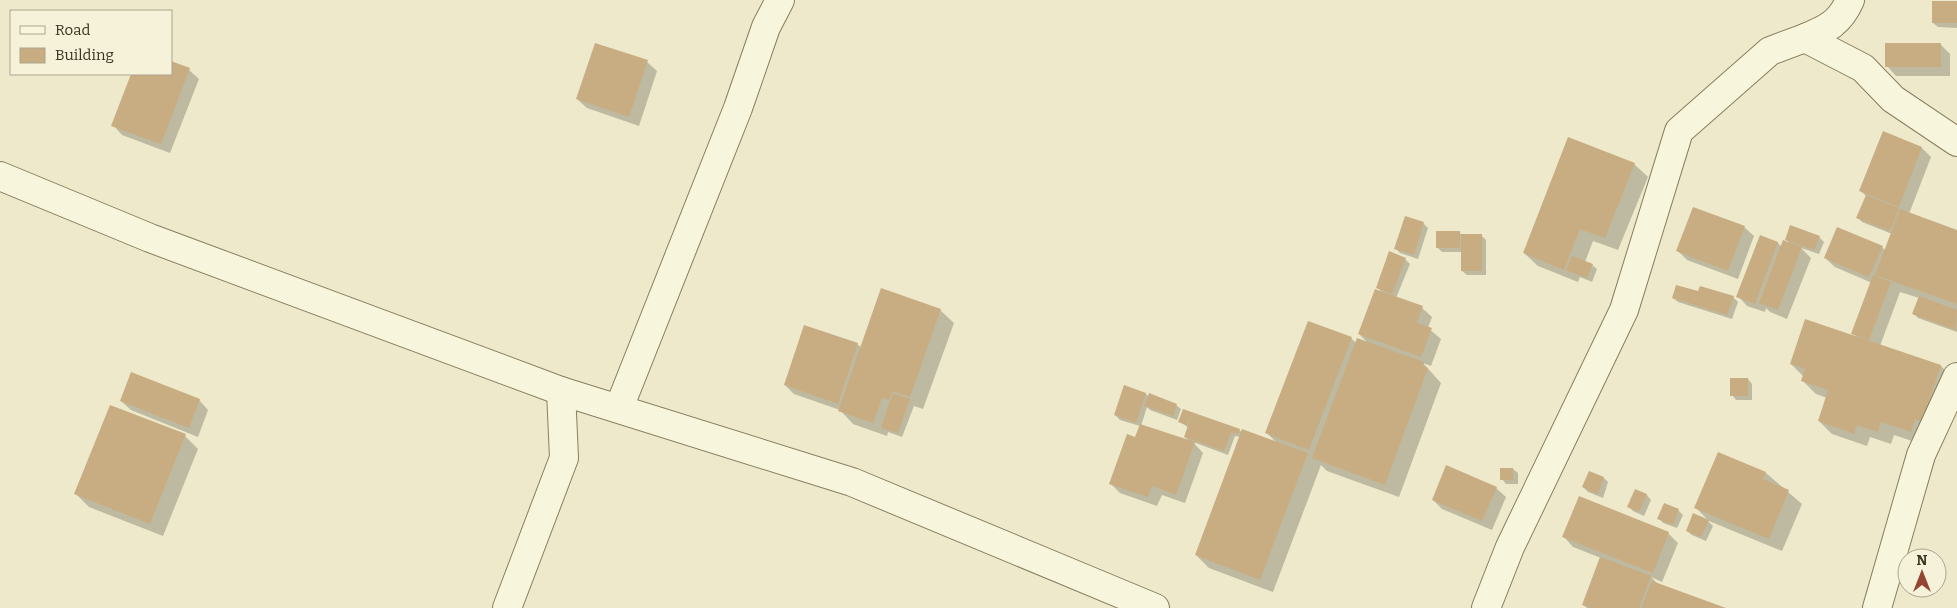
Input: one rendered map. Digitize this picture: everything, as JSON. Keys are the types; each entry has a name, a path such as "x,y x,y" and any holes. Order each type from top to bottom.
{"street":[{"path":"618,408 738,108 766,27 780,0"},
{"path":"1486,608 1510,546 1624,310 1679,131 1770,51 1826,30 1844,14 1850,0"},
{"path":"1805,38 1863,68 1893,99 1957,142"},
{"path":"0,176 150,238 561,391 852,482 1155,608"},
{"path":"1877,608 1921,455 1957,376"},
{"path":"507,608 564,458 561,391"}],"building":[{"path":"1932,1 1957,1 1957,23 1932,23"},
{"path":"595,43 648,60 629,117 576,99"},
{"path":"1885,43 1941,43 1941,67 1885,67"},
{"path":"172,61 190,68 161,144 111,126 131,75 172,75"},
{"path":"1883,131 1922,147 1899,207 1859,191"},
{"path":"1568,137 1635,163 1605,238 1580,229 1564,270 1523,253"},
{"path":"1866,195 1899,208 1890,231 1856,218"},
{"path":"1693,207 1745,226 1728,271 1676,251"},
{"path":"1900,209 1957,230 1957,304 1875,275"},
{"path":"1405,216 1424,222 1414,255 1394,249"},
{"path":"1790,225 1820,236 1814,250 1785,240"},
{"path":"1837,227 1883,246 1869,277 1824,258"},
{"path":"1436,231 1460,231 1460,248 1436,248"},
{"path":"1461,234 1482,234 1482,271 1461,271"},
{"path":"1760,235 1778,242 1755,304 1736,297"},
{"path":"1783,240 1802,247 1778,310 1759,303"},
{"path":"1389,251 1406,258 1392,294 1376,288"},
{"path":"1572,256 1593,264 1587,278 1566,270"},
{"path":"1873,275 1891,282 1869,340 1851,334"},
{"path":"1676,285 1698,291 1700,286 1734,296 1727,315 1672,298"},
{"path":"881,288 941,309 910,397 893,391 889,400 882,398 873,423 838,411"},
{"path":"1375,289 1423,306 1417,323 1432,328 1421,357 1358,334"},
{"path":"1919,296 1957,310 1956,330 1912,314"},
{"path":"1805,319 1941,365 1922,422 1915,419 1911,432 1881,422 1878,432 1857,425 1854,434 1818,421 1828,390 1801,381 1805,369 1790,364"},
{"path":"1308,321 1352,337 1309,450 1265,433"},
{"path":"804,325 858,343 838,404 784,385"},
{"path":"1357,338 1424,362 1423,366 1428,368 1385,485 1312,458"},
{"path":"131,372 200,399 189,428 120,401"},
{"path":"1730,378 1748,378 1748,396 1730,396"},
{"path":"1124,385 1146,393 1136,423 1114,415"},
{"path":"893,393 910,399 898,433 881,428"},
{"path":"1149,393 1177,404 1173,416 1144,406"},
{"path":"110,405 186,434 150,524 74,494"},
{"path":"1183,409 1240,429 1238,434 1231,432 1224,451 1184,437 1192,414 1187,425 1178,422"},
{"path":"1140,424 1195,442 1176,495 1152,486 1148,497 1109,484 1127,434 1135,437"},
{"path":"1242,429 1308,453 1260,580 1195,555"},
{"path":"1718,452 1766,472 1763,479 1789,490 1769,539 1694,508"},
{"path":"1446,465 1497,487 1482,521 1432,500"},
{"path":"1500,468 1513,468 1513,480 1500,480"},
{"path":"1589,471 1604,477 1598,494 1582,487"},
{"path":"1635,489 1647,494 1639,512 1627,507"},
{"path":"1579,496 1669,532 1653,573 1562,537"},
{"path":"1664,503 1679,509 1673,525 1657,519"},
{"path":"1693,513 1709,520 1701,537 1686,531"},
{"path":"1600,557 1651,576 1639,608 1590,608 1582,605"},
{"path":"1652,581 1726,608 1641,608"}]}
